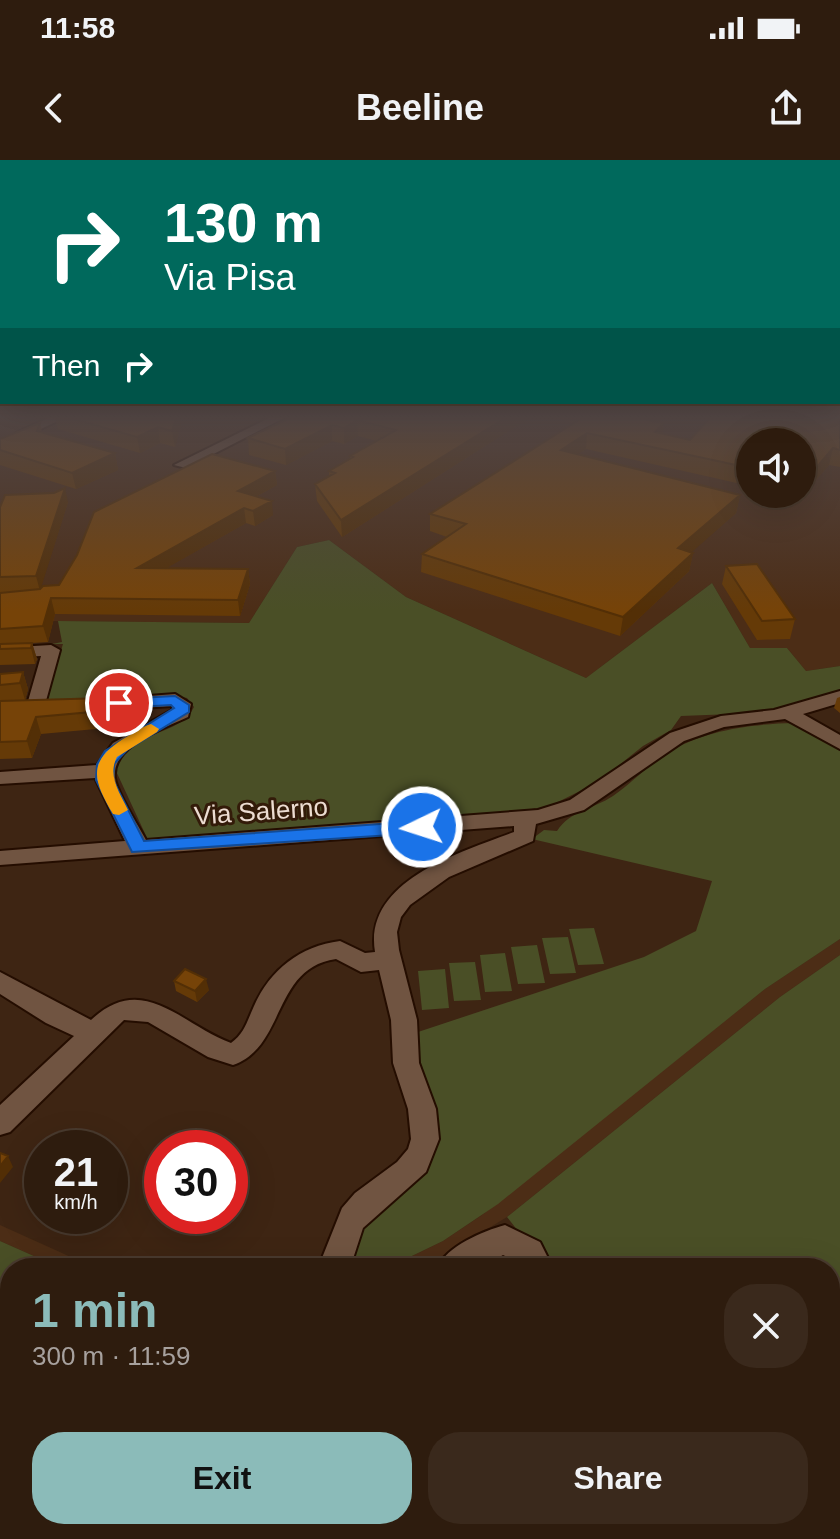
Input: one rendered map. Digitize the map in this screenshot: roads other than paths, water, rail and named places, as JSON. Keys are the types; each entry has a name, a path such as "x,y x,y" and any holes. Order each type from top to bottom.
{"street":[{"path":"0,653 51,650 35,708"},
{"name":"Via Salerno","path":"0,858 525,819 577,805 677,737 721,722 787,713 840,697"},
{"path":"12,709 175,700 182,704 181,713 111,754 103,771 139,848"},
{"path":"787,713 840,743"},
{"path":"0,778 103,771"},
{"path":"338,1258 353,1218 366,1203 413,1167 426,1138 419,1098 406,1064 405,1021 384,933 390,915 402,899 459,864 525,836 525,819"},
{"path":"0,1123 115,1013 126,1007 136,1006 162,1017 191,1037 233,1054 246,1049 254,1040 270,999 281,984 316,954 340,950 361,963 391,960"},
{"path":"0,982 55,1016 94,1033"},
{"path":"469,1258 505,1240 529,1252 532,1258"}]}
